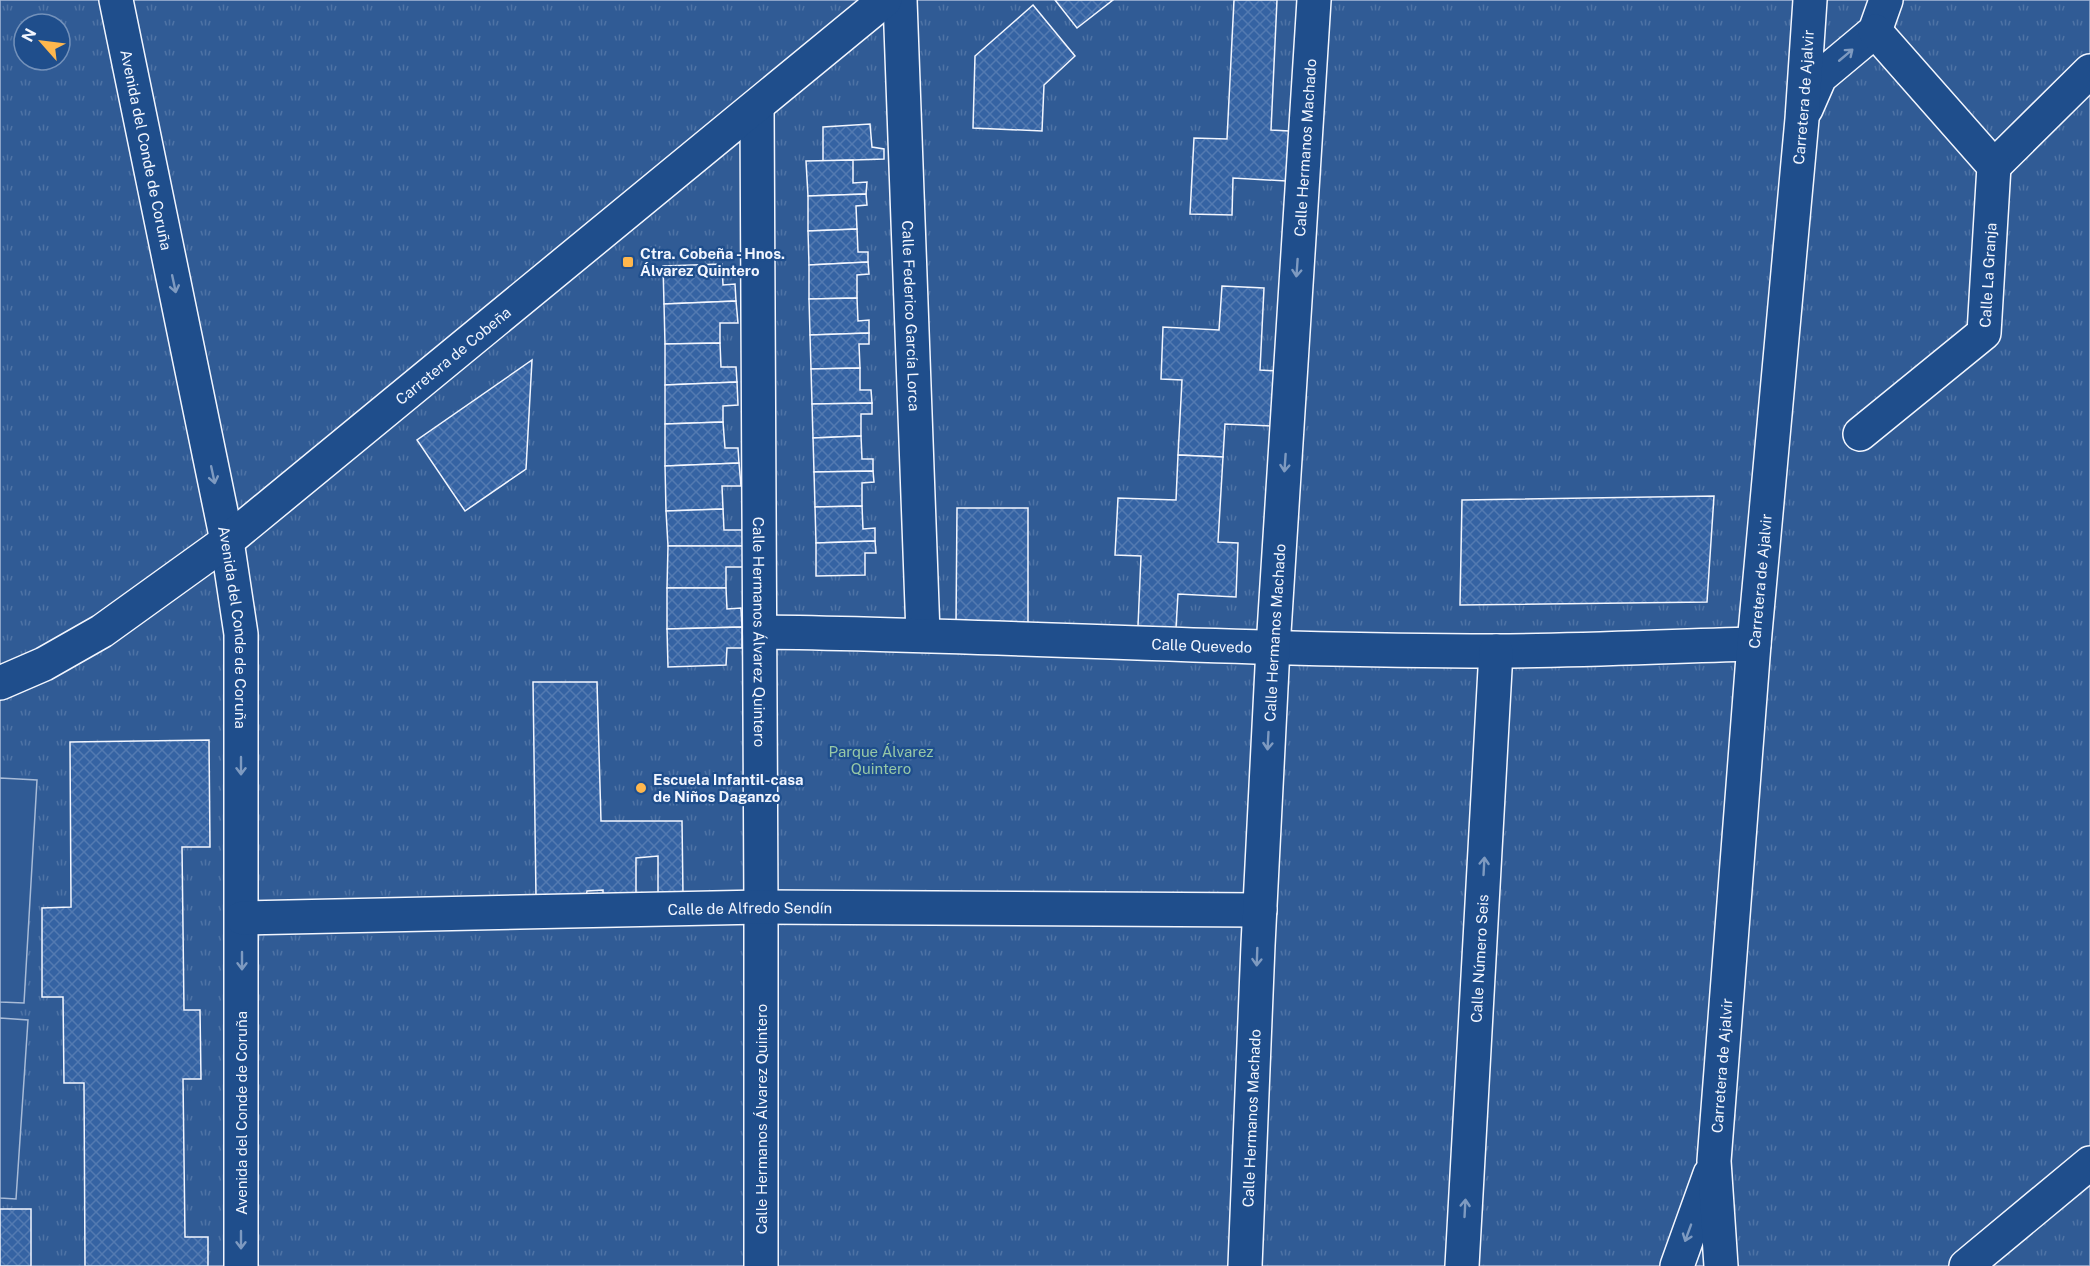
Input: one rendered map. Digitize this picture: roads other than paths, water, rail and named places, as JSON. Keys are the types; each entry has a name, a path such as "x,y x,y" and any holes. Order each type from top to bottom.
{"street":[{"name":"Avenida del Conde de Coruña","path":"116,0 227,541 241,634 241,1266"},
{"name":"Carretera de Cobeña","path":"0,682 44,664 102,631 227,541 885,0"},
{"name":"Calle Federico García Lorca","path":"900,0 922,634"},
{"name":"Calle Hermanos Machado","path":"1245,1266 1273,648 1314,0"},
{"name":"Carretera de Ajalvir","path":"1721,1266 1714,1161 1754,644 1802,119 1810,0"},
{"path":"1802,119 1820,77 1875,31 1886,0"},
{"path":"1875,31 1994,166 2090,71"},
{"name":"Calle Hermanos Álvarez Quintero","path":"757,107 761,1266"},
{"name":"Calle La Granja","path":"1860,434 1984,333 1994,166"},
{"name":"Calle Quevedo","path":"760,632 922,634 1273,648 1496,651 1754,644"},
{"name":"Calle Número Seis","path":"1462,1266 1496,651"},
{"name":"Calle de Alfredo Sendín","path":"242,918 761,907 1260,910"},
{"name":"Carretera de Ajalvir","path":"1677,1266 1714,1161"},
{"path":"1966,1266 2090,1163"}],"place":[{"name":"Ctra. Cobeña - Hnos. Álvarez Quintero","path":"628,262"},
{"name":"Escuela Infantil-casa de Niños Daganzo","path":"641,788"}],"park label":[{"name":"Parque Álvarez Quintero","path":"881,760"}]}
